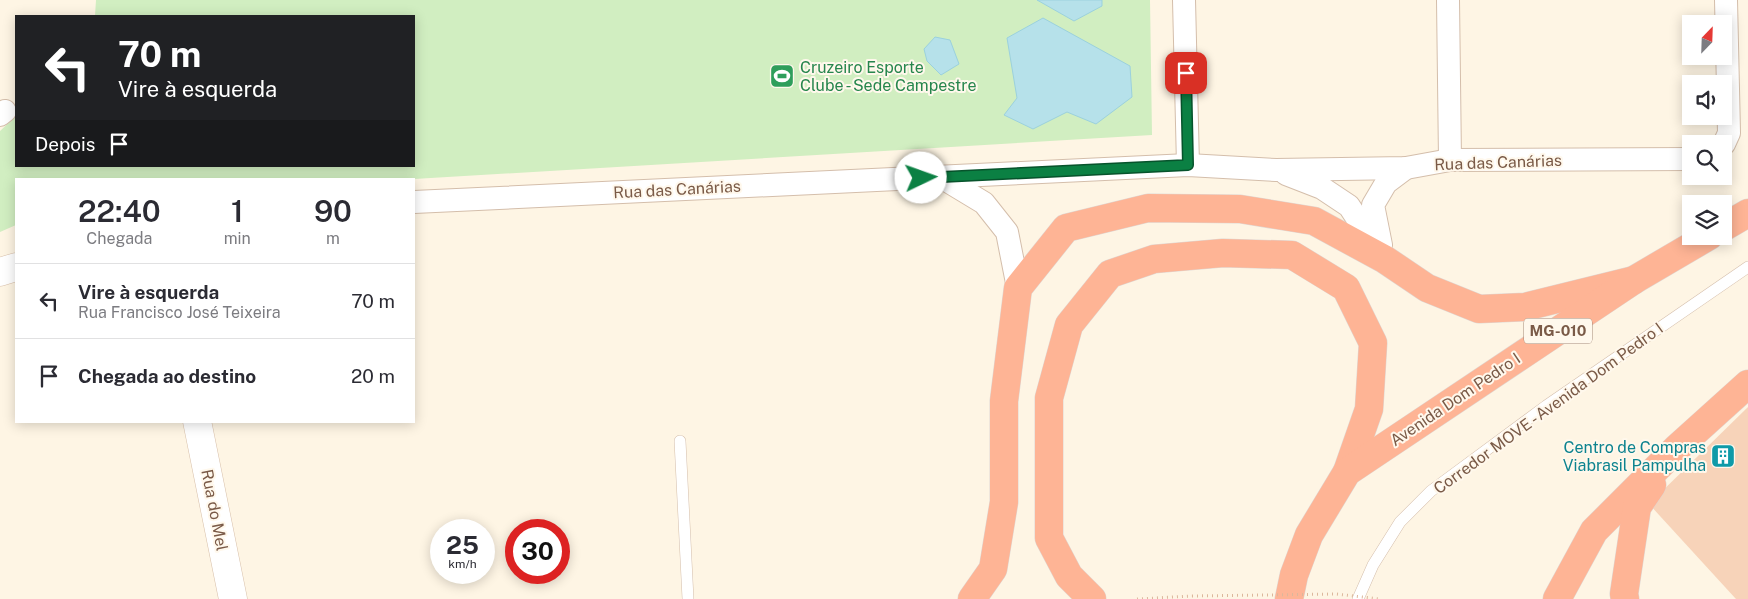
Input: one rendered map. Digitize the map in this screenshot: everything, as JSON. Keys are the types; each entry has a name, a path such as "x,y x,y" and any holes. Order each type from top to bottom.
{"highway":[{"path":"972,599 993,569 1004,502 1004,401 1018,288 1066,228 1148,208 1240,209 1314,221 1384,258 1427,288 1479,309 1525,306 1634,280"},
{"path":"1732,222 1748,213"},
{"name":"Avenida Dom Pedro I","path":"1289,599 1294,575 1309,536 1348,472 1634,280 1694,245"},
{"path":"1092,599 1069,576 1048,538 1048,398 1069,326 1110,274 1154,259 1223,253 1292,255 1346,288 1373,343 1369,409 1348,472"},
{"path":"1558,599 1594,531 1676,448 1748,384"},
{"path":"1625,599 1624,594 1637,507 1676,448"}],"street":[{"path":"1184,0 1188,165"},
{"path":"1448,0 1450,160"},
{"path":"1726,0 1728,135"},
{"name":"Rua das Canárias","path":"415,202 1188,165 1276,170 1406,168 1450,160 1682,159"},
{"path":"1384,258 1372,204 1386,183 1406,168"},
{"name":"Rua das Canárias","path":"1276,170 1322,188 1349,206 1384,258"},
{"path":"941,177 984,203 1007,232 1018,288"},
{"path":"0,272 15,267"},
{"name":"Rua do Mel","path":"197,423 233,599"}],"lane":[{"name":"Corredor MOVE - Avenida Dom Pedro I","path":"1358,599 1372,566 1400,522 1431,491 1546,406 1748,267"},
{"path":"680,441 688,599"}],"path":[{"path":"1137,599 1192,596 1336,594 1380,599"}],"green space":[{"name":"Cruzeiro Esporte Clube - Sede Campestre","path":"96,0 1150,0 1152,135 415,179 15,178 15,225 0,232 0,131 15,117 15,167 415,167 415,15 95,15"}],"water":[{"path":"1037,0 1102,0 1102,6 1074,21"},
{"path":"1043,18 1130,66 1132,97 1096,124 1067,112 1033,129 1004,115 1017,98 1007,38"},
{"path":"935,37 950,40 959,64 941,75 927,61 924,49"}],"building":[{"name":"Centro de Compras Viabrasil Pampulha","path":"1748,407 1748,599 1736,599 1649,504"}],"place":[{"name":"Cruzeiro Esporte Clube - Sede Campestre","path":"782,76"},
{"name":"Centro de Compras Viabrasil Pampulha","path":"1723,456"}],"route":[{"path":"921,178 1188,165 1186,73"}]}
